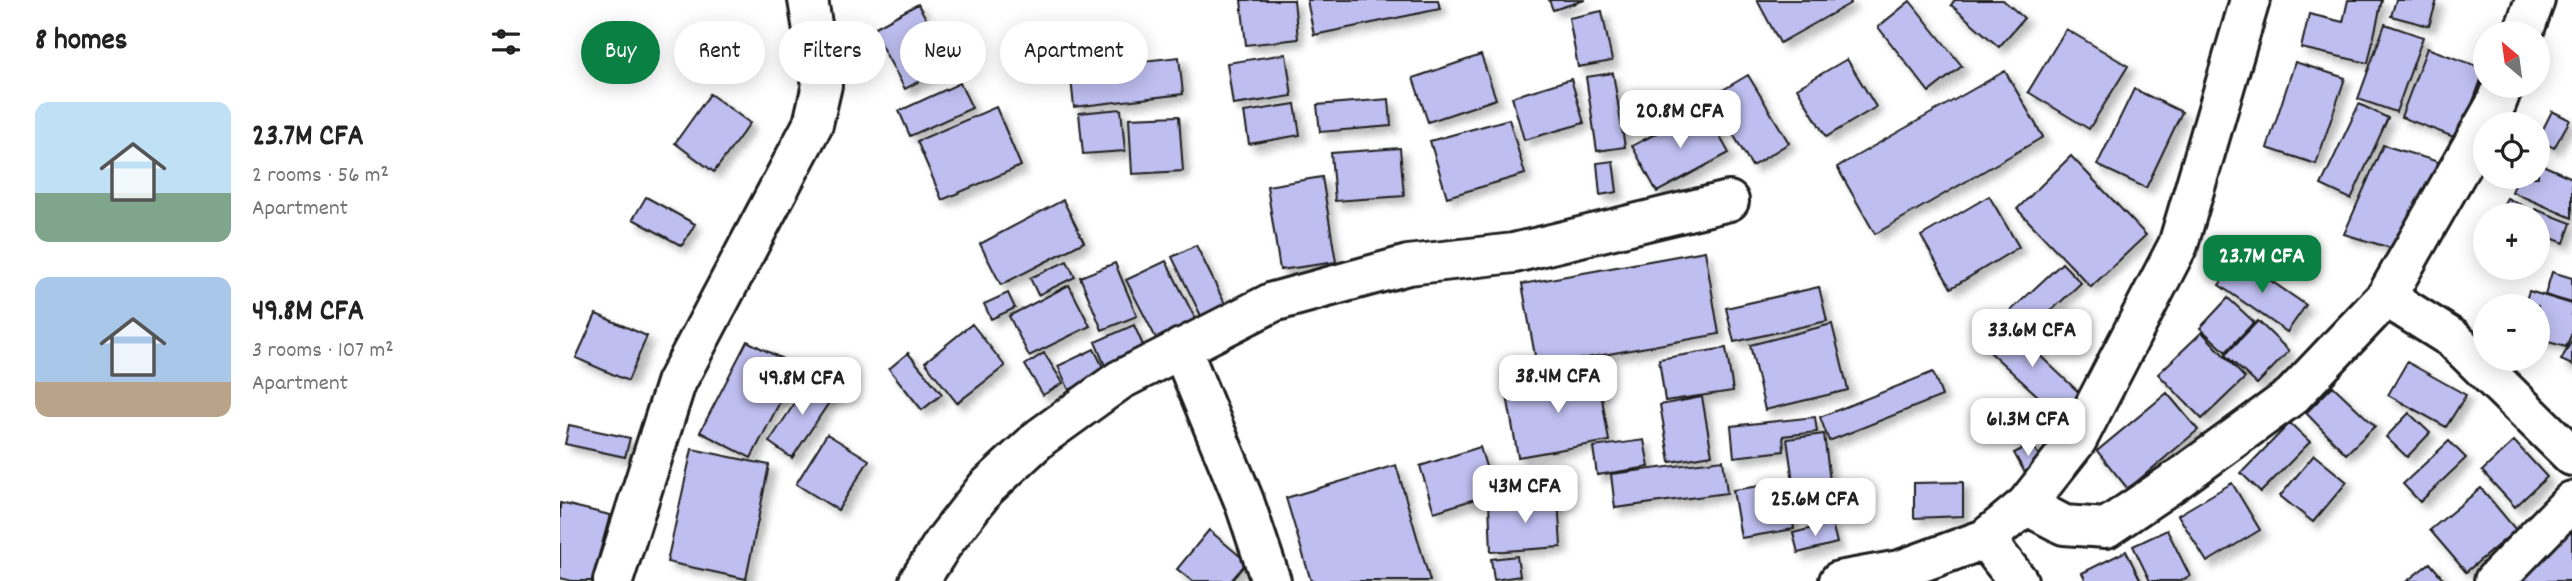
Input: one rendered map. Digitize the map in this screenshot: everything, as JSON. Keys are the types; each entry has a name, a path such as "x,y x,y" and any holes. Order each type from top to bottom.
{"street":[{"path":"613,581 676,383 813,124 822,85 808,0"},
{"path":"1839,581 1900,570 1985,539 2026,505 2077,440 2178,245 2250,0"},
{"path":"2527,21 2535,0"},
{"path":"2026,505 2064,525 2106,528 2292,396 2386,297 2498,98"},
{"path":"919,581 944,542 986,488 1041,437 1120,380 1273,302 1408,265 1514,253 1729,201"},
{"path":"2386,297 2453,339 2572,456"},
{"path":"1181,348 1244,501 1271,581"},
{"path":"2494,581 2572,501"},
{"path":"1985,539 2018,581"}],"building":[{"path":"1241,0 1294,0 1298,39 1246,45"},
{"path":"1307,0 1438,0 1440,9 1314,35"},
{"path":"1549,0 1585,0 1553,10"},
{"path":"1757,0 1849,0 1851,3 1780,43"},
{"path":"1955,0 2003,0 2024,18 1999,47 1951,5"},
{"path":"2348,0 2382,0 2368,63 2301,48 2309,14 2343,22"},
{"path":"2396,0 2437,0 2429,26 2391,16"},
{"path":"1910,1 1962,66 1929,92 1878,27"},
{"path":"918,4 927,21 900,21 900,80 886,54 886,21"},
{"path":"1602,11 1612,61 1578,67 1569,18"},
{"path":"2385,24 2423,37 2396,112 2358,99"},
{"path":"2066,29 2128,66 2089,129 2028,92"},
{"path":"2427,48 2473,65 2474,98 2459,139 2401,117"},
{"path":"1286,54 1292,96 1233,105 1227,63"},
{"path":"1481,55 1496,99 1428,122 1413,78"},
{"path":"1179,57 1183,94 1074,107 1072,84 1148,84 1148,60"},
{"path":"1847,59 1876,107 1826,137 1797,88"},
{"path":"2295,62 2345,78 2316,164 2267,148"},
{"path":"2005,71 2043,137 1875,234 1837,167"},
{"path":"1613,73 1625,147 1597,151 1586,77"},
{"path":"1748,75 1789,143 1752,166 1711,97"},
{"path":"1571,79 1584,123 1524,140 1512,97"},
{"path":"958,84 960,84 972,108 910,136 899,111"},
{"path":"2134,89 2182,112 2146,188 2097,165"},
{"path":"710,94 750,123 714,172 675,143"},
{"path":"1389,99 1391,126 1320,132 1317,105"},
{"path":"1295,104 1300,135 1249,144 1244,112"},
{"path":"2359,104 2388,118 2351,199 2321,185"},
{"path":"996,107 1021,166 942,200 917,141"},
{"path":"1704,108 1729,153 1657,192 1632,146"},
{"path":"1121,109 1125,151 1083,154 1079,113"},
{"path":"2552,111 2570,120 2554,148 2550,146"},
{"path":"1179,116 1183,171 1132,174 1129,118"},
{"path":"1509,119 1525,174 1447,197 1430,141"},
{"path":"2383,145 2442,163 2394,249 2344,234"},
{"path":"1400,148 1404,196 1335,201 1331,153"},
{"path":"2071,156 2146,235 2091,287 2017,209"},
{"path":"1613,161 1617,192 1600,195 1597,163"},
{"path":"2550,168 2572,178 2572,218 2550,208 2550,203 2537,203 2512,192 2513,189 2550,189"},
{"path":"1322,177 1336,262 1280,270 1267,186"},
{"path":"1989,196 2019,247 1951,288 1921,236"},
{"path":"646,197 695,224 682,246 633,219"},
{"path":"2507,198 2517,203 2504,203"},
{"path":"1063,200 1084,242 1001,285 980,244"},
{"path":"2550,215 2571,223 2564,243 2550,238"},
{"path":"1196,245 1227,308 1203,320 1172,257"},
{"path":"1705,251 1719,334 1537,367 1522,284"},
{"path":"2238,258 2306,305 2287,332 2219,285"},
{"path":"1067,261 1075,277 1038,295 1030,278"},
{"path":"1166,261 1198,324 1159,344 1126,280"},
{"path":"1115,263 1137,316 1102,330 1080,277"},
{"path":"2062,263 2081,283 2025,335 2006,315"},
{"path":"2552,272 2572,278 2572,303 2545,294"},
{"path":"1069,285 1090,326 1029,356 1009,316"},
{"path":"1819,287 1827,321 1734,342 1726,308"},
{"path":"1008,293 1015,308 991,319 984,304"},
{"path":"2550,297 2572,304 2572,333 2566,347 2550,342"},
{"path":"2228,298 2254,322 2226,352 2200,328"},
{"path":"596,314 647,336 628,381 576,358"},
{"path":"2001,319 2085,398 2064,420 1978,341"},
{"path":"2258,321 2289,351 2257,384 2225,355"},
{"path":"972,324 1005,366 957,403 925,362"},
{"path":"1832,324 1848,390 1765,410 1750,345"},
{"path":"1134,325 1145,350 1106,368 1095,342"},
{"path":"2202,332 2245,378 2202,419 2158,374"},
{"path":"2572,340 2572,365 2561,360"},
{"path":"747,341 798,367 751,458 700,432"},
{"path":"1726,348 1733,391 1665,401 1659,359"},
{"path":"1094,349 1106,373 1069,390 1058,366"},
{"path":"908,353 942,394 922,410 889,369"},
{"path":"1044,353 1063,383 1043,395 1025,365"},
{"path":"2407,362 2466,395 2446,427 2388,395"},
{"path":"1933,372 1942,396 1829,441 1820,417"},
{"path":"1598,374 1609,441 1518,457 1506,390"},
{"path":"812,377 836,392 792,458 769,442"},
{"path":"2333,386 2375,426 2346,454 2306,413"},
{"path":"2167,393 2198,430 2128,489 2097,451"},
{"path":"1702,397 1712,455 1670,462 1660,405"},
{"path":"2409,413 2430,433 2407,457 2386,437"},
{"path":"1815,417 1817,432 1783,436 1784,451 1734,457 1731,426"},
{"path":"2290,423 2310,442 2261,492 2241,473"},
{"path":"569,425 630,438 625,457 565,444"},
{"path":"827,434 869,460 838,510 796,484"},
{"path":"1824,434 1833,505 1797,510 1787,439"},
{"path":"1644,440 1649,467 1597,475 1593,447"},
{"path":"2449,441 2466,458 2420,502 2403,484"},
{"path":"2514,441 2547,477 2515,507 2482,471"},
{"path":"2032,444 2043,463 2025,473 2014,453"},
{"path":"1480,447 1494,493 1434,512 1420,466"},
{"path":"692,449 769,465 746,579 667,562"},
{"path":"2314,455 2347,482 2313,522 2280,496"},
{"path":"1723,460 1727,493 1615,508 1611,474"},
{"path":"1396,465 1430,581 1311,581 1286,498"},
{"path":"1787,482 1794,529 1741,538 1733,490"},
{"path":"1963,482 1963,516 1914,518 1914,483"},
{"path":"2232,483 2260,530 2207,562 2178,515"},
{"path":"2481,488 2516,530 2466,572 2430,530"},
{"path":"1558,498 1561,547 1491,552 1489,503"},
{"path":"560,503 610,515 592,581 560,578"},
{"path":"1832,523 1837,543 1798,553 1793,533"},
{"path":"1209,530 1247,562 1231,581 1192,581 1177,569"},
{"path":"2167,530 2190,576 2180,581 2150,581 2133,546"},
{"path":"2572,531 2572,581 2522,581 2515,575"},
{"path":"2126,551 2141,581 2086,581 2082,573"},
{"path":"1517,556 1520,576 1494,580 1491,559"},
{"path":"2430,563 2445,581 2407,581"}]}
